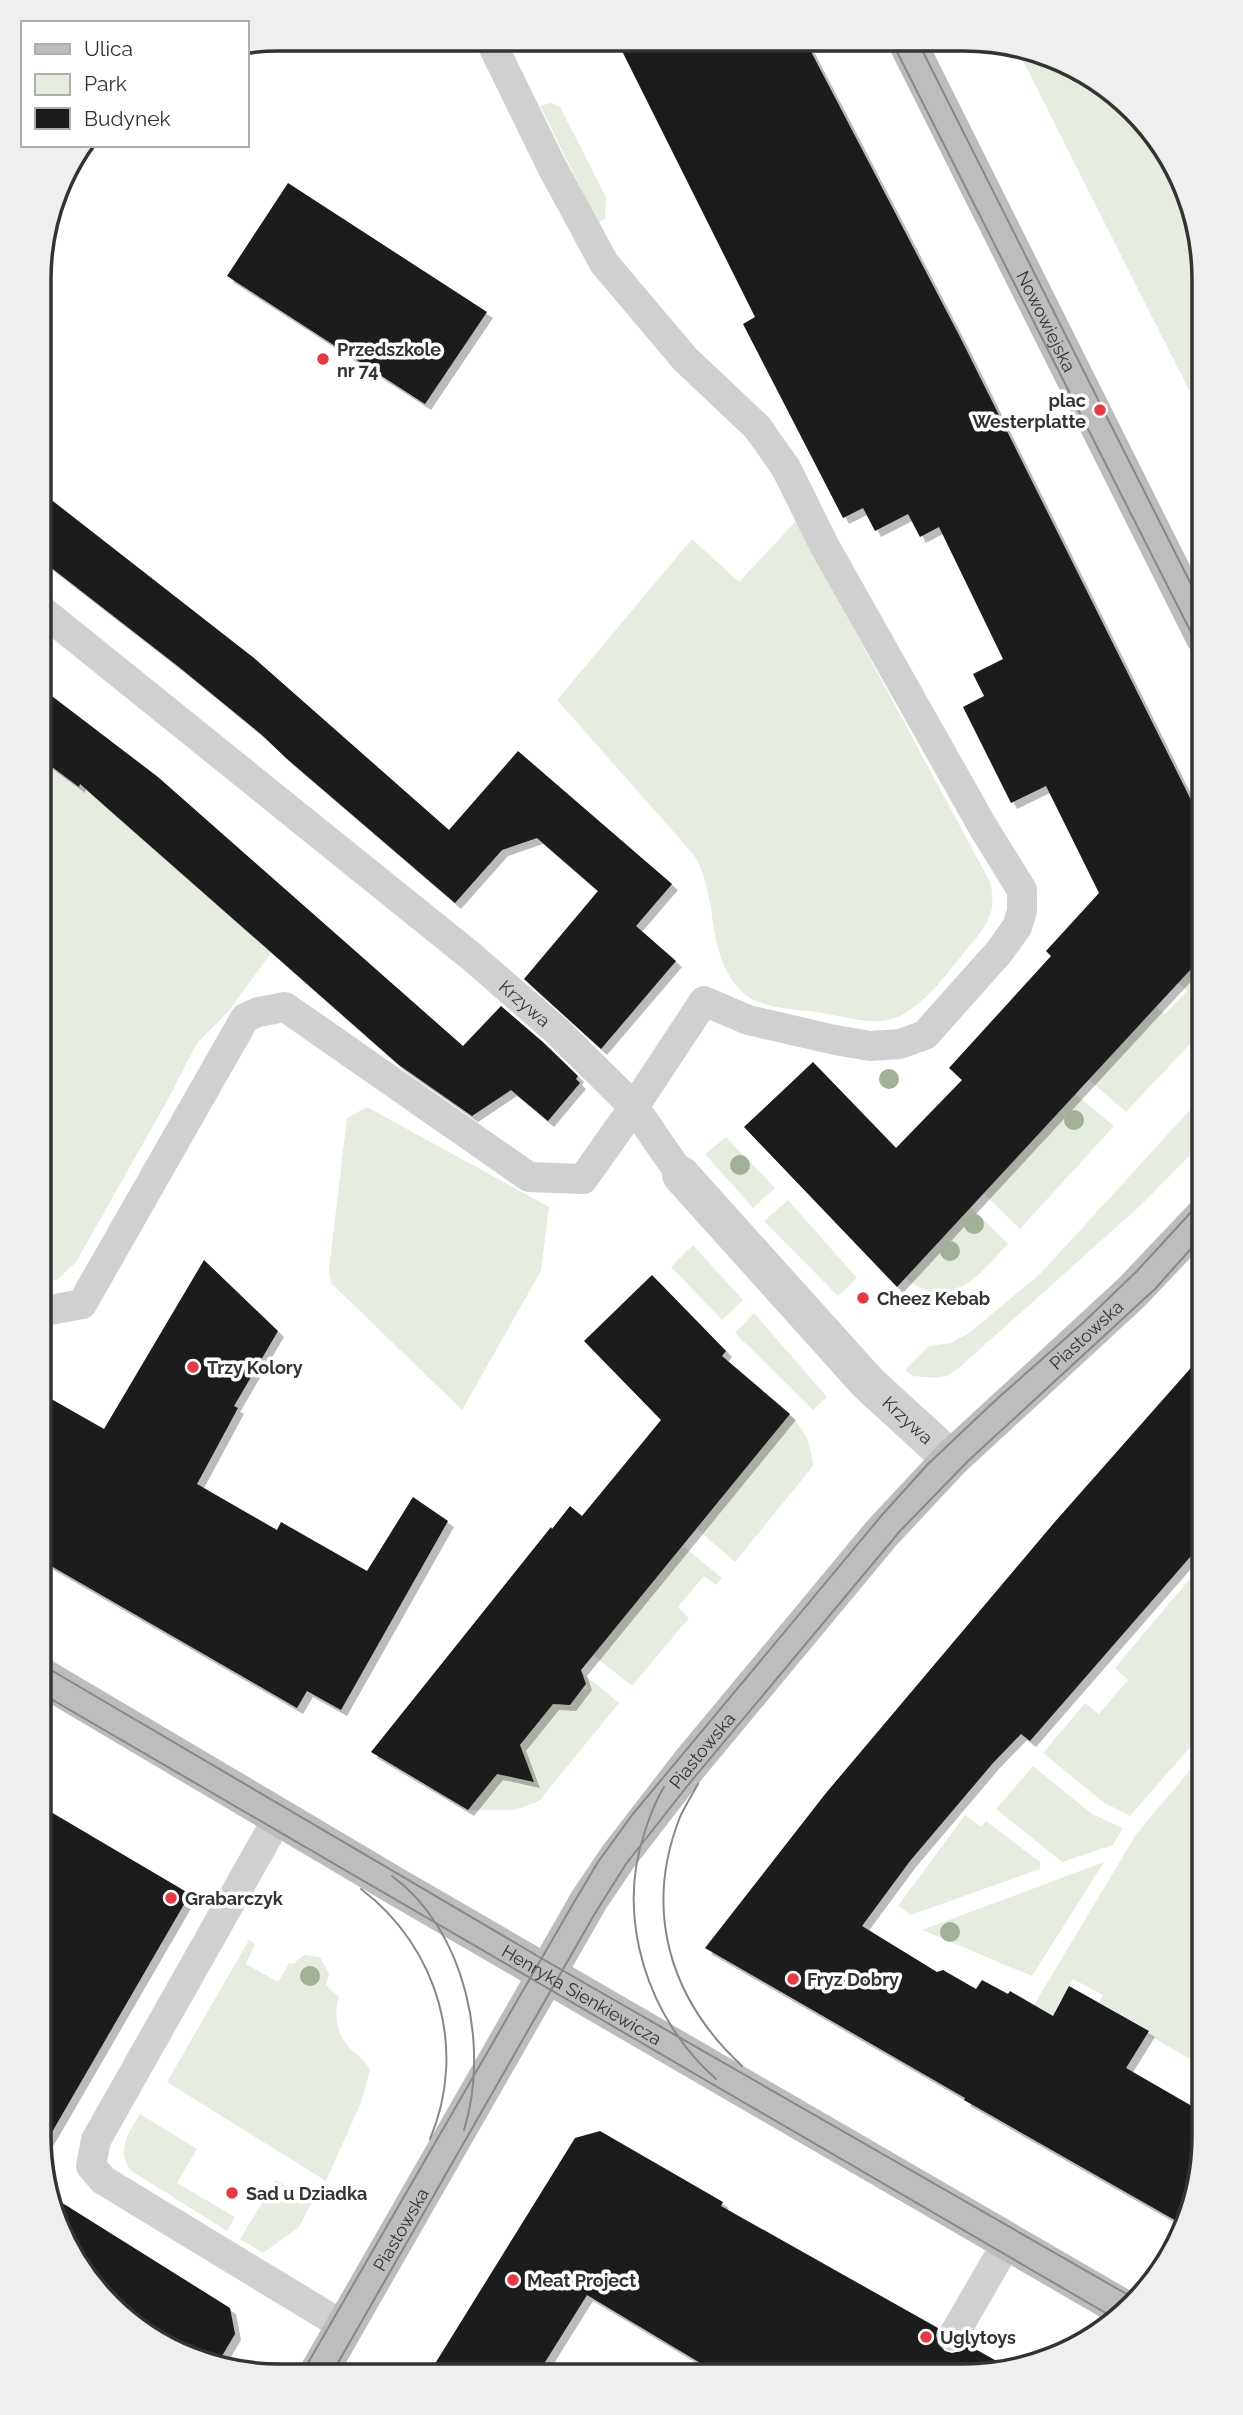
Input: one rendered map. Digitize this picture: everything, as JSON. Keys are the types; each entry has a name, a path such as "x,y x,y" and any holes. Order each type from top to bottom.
{"street":[{"name":"Nowowiejska","path":"912,51 1192,612"},
{"name":"Krzywa","path":"681,1175 868,1383 951,1459"},
{"name":"Piastowska","path":"323,2364 596,1889 635,1833 881,1534 951,1459 1132,1292 1192,1229"},
{"name":"Henryka Sienkiewicza","path":"51,1682 1117,2305"}],"lane":[{"path":"51,1310 82,1304 245,1018 258,1012 285,1007 529,1177 583,1179 704,1001 748,1020 870,1046 900,1044 925,1035 999,952 1017,927 1022,911 1022,890 977,816 824,545 786,468 757,427 685,359 604,262 552,167 496,51"},
{"name":"Krzywa","path":"51,618 472,957 556,1030 634,1107 681,1175"},
{"path":"279,1816 96,2140 91,2166 103,2180 345,2327"},
{"path":"953,2336 1008,2241"}],"green space":[{"path":"1022,59 1065,74 1114,107 1154,152 1169,178 1180,206 1190,249 1192,396"},
{"path":"551,103 560,107 606,197 605,219 598,223 540,106"},
{"path":"796,521 991,884 991,911 986,925 976,938 940,983 918,1004 895,1018 882,1021 863,1021 771,1006 753,1000 739,989 728,974 721,957 707,888 694,855 557,700 692,539 739,582"},
{"path":"51,764 120,817 271,953 228,1012 197,1043 76,1262 58,1279 51,1280"},
{"path":"1192,967 1192,1042 1126,1112 1088,1079 1156,1007 1165,1014 1187,991 1178,982"},
{"path":"1074,1093 1114,1126 1020,1229 983,1193"},
{"path":"367,1107 549,1207 541,1271 462,1410 331,1283 329,1270 347,1118"},
{"path":"1190,1110 1192,1153 1141,1205 949,1375 937,1378 913,1376 905,1370 929,1346 951,1343 969,1333 1041,1273"},
{"path":"726,1137 775,1188 753,1208 705,1154"},
{"path":"788,1200 857,1278 838,1296 764,1221"},
{"path":"970,1206 1008,1244 974,1278 950,1292 921,1288 905,1278"},
{"path":"693,1245 743,1300 722,1320 671,1267"},
{"path":"754,1313 827,1397 813,1410 735,1333"},
{"path":"789,1415 807,1438 813,1466 735,1562 697,1529"},
{"path":"683,1546 722,1578 716,1585 704,1576 678,1607 689,1618 632,1686 593,1655"},
{"path":"1192,1576 1192,1745 1130,1816 1103,1802 1043,1753 1085,1703 1099,1714 1128,1680 1115,1668"},
{"path":"580,1671 619,1703 539,1801 515,1810 468,1810 498,1772 512,1778 526,1761 519,1748 555,1701 559,1705 570,1705 583,1689 588,1689"},
{"path":"1033,1766 1092,1814 1123,1828 1113,1845 1062,1862 996,1809"},
{"path":"1192,1768 1192,2060 1147,2034 1148,2030 1099,2002 1103,1995 1073,1979 1055,2011 1055,2016 1044,2016 1044,2011 1034,2005 1137,1833"},
{"path":"965,1815 981,1827 986,1821 1040,1862 1040,1869 911,1915 898,1906"},
{"path":"1104,1862 1032,1976 922,1930"},
{"path":"249,1940 255,1944 246,1964 278,1982 289,1963 293,1964 304,1955 320,1957 329,1974 326,1985 339,1997 336,2016 340,2034 370,2070 362,2100 326,2181 167,2082"},
{"path":"140,2114 197,2149 177,2183 235,2217 227,2231 130,2170 124,2148 128,2134"},
{"path":"276,2180 312,2202 299,2227 263,2253 240,2239"}],"building":[{"path":"622,51 811,51 961,339 1192,802 1192,968 897,1287 744,1127 813,1062 896,1148 962,1080 949,1068 1051,956 1046,951 1099,893 1046,786 1011,803 963,707 984,696 973,674 1003,659 939,527 920,537 908,514 875,531 863,508 843,518 743,324 755,317"},
{"path":"288,183 487,312 425,404 227,276"},
{"path":"51,500 254,658 449,830 518,751 672,884 636,926 676,961 601,1049 524,979 598,891 537,838 502,850 455,903 262,735 51,568"},
{"path":"51,695 158,777 463,1046 501,1006 578,1076 576,1079 580,1083 548,1121 511,1090 472,1116 399,1065 80,784 79,787 51,766"},
{"path":"204,1260 278,1331 234,1406 238,1408 197,1484 277,1530 281,1522 367,1571 413,1497 448,1521 341,1710 307,1691 297,1708 51,1566 51,1399 104,1429"},
{"path":"652,1275 726,1351 722,1356 790,1414 581,1670 586,1684 570,1705 553,1704 520,1745 534,1782 497,1774 468,1810 371,1752 551,1527 552,1529 570,1506 582,1516 661,1420 584,1341"},
{"path":"1192,1367 1192,1555 1030,1741 1021,1734 993,1763 910,1861 862,1926 937,1972 943,1970 976,1989 982,1980 1008,1994 1010,1991 1053,2016 1069,1986 1149,2031 1126,2068 1192,2106 1192,2151 1188,2180 1176,2220 705,1948 826,1793 1053,1524"},
{"path":"51,1812 190,1894 51,2134"},
{"path":"600,2131 723,2202 721,2206 938,2328 938,2344 945,2351 961,2351 968,2345 998,2361 964,2364 702,2364 587,2295 544,2364 435,2364 575,2138"},
{"path":"61,2202 230,2308 235,2334 222,2356 192,2347 152,2326 107,2286 89,2263 74,2237"}],"tram line":[{"path":"897,51 1192,634"},
{"path":"923,51 1192,586"},
{"path":"307,2364 573,1904 598,1862 632,1815 882,1515 928,1464 1085,1321 1137,1271 1192,1211"},
{"path":"337,2364 594,1915 626,1864 688,1785 900,1531 968,1461 1156,1288 1192,1248"},
{"path":"51,1670 541,1958 1127,2294"},
{"path":"51,1699 1107,2314"},
{"path":"698,1784 680,1817 669,1852 664,1886 664,1919 670,1952 681,1983 717,2040 742,2066"},
{"path":"664,1787 645,1831 637,1864 634,1898 636,1932 644,1966 672,2027 692,2055 716,2079"},
{"path":"392,1876 417,1899 438,1927 454,1958 466,1992 474,2063 464,2130"},
{"path":"361,1889 388,1913 410,1940 427,1970 439,2002 445,2036 446,2071 441,2105 430,2139"}],"place":[{"name":"Przedszkole nr 74","path":"323,359"},
{"name":"plac Westerplatte","path":"1100,410"},
{"name":"Cheez Kebab","path":"863,1298"},
{"name":"Trzy Kolory","path":"193,1367"},
{"name":"Grabarczyk","path":"171,1898"},
{"name":"Fryz Dobry","path":"793,1979"},
{"name":"Sad u Dziadka","path":"232,2193"},
{"name":"Meat Project","path":"513,2280"},
{"name":"Uglytoys","path":"926,2337"}]}
